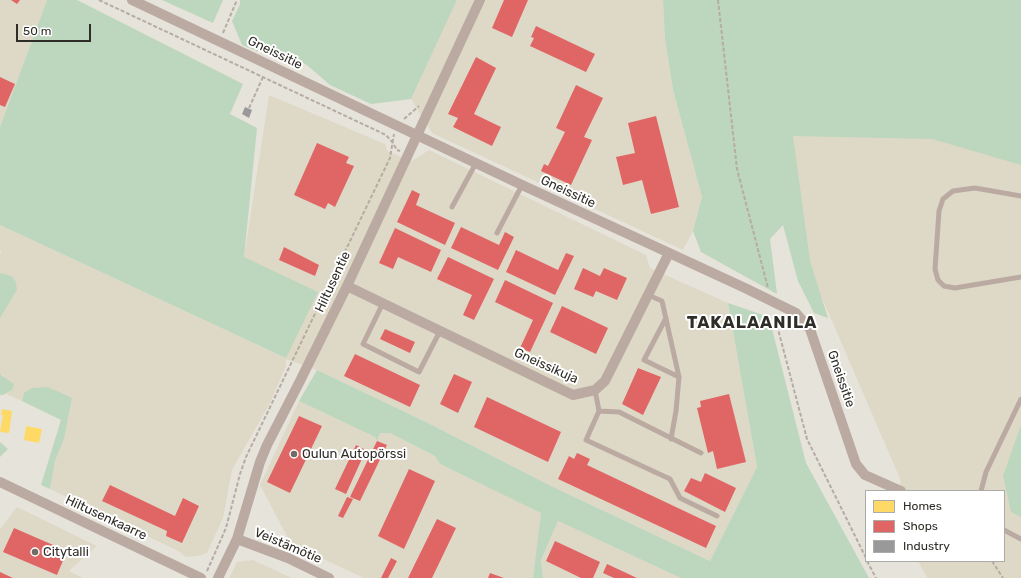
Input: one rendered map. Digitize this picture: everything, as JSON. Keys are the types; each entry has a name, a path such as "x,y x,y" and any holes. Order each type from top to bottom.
{"street":[{"name":"Gneissitie","path":"132,0 796,313 810,328 856,464 865,475 900,490"},
{"name":"Hiltusentie","path":"218,578 237,539 260,462 267,445 347,286 480,0"},
{"path":"596,390 605,382 669,253"},
{"name":"Gneissikuja","path":"347,286 573,395 596,390"},
{"name":"Hiltusenkaarre","path":"0,482 204,575"},
{"name":"Veistämötie","path":"237,539 288,558 329,578"}],"lane":[{"path":"452,207 476,163"},
{"path":"497,233 522,185"},
{"path":"1021,196 975,188 953,191 943,199 939,211 935,269 938,280 944,286 955,288 1021,277"},
{"path":"648,295 662,302 679,377 676,411 671,439"},
{"path":"383,303 363,344 419,372 440,330"},
{"path":"666,317 644,360 679,377"},
{"path":"596,390 598,411 586,440 670,479 680,498 717,516"},
{"path":"982,490 986,472 1021,399"},
{"path":"598,411 619,412 700,453"},
{"path":"1005,531 1021,539"}],"path":[{"path":"99,0 386,135 397,150 407,155"},
{"path":"212,54 220,41 237,0"},
{"path":"718,0 737,169 763,269"},
{"path":"249,108 263,77"},
{"path":"204,575 226,528 246,457 390,158 394,134 400,122 418,108 421,101"},
{"path":"781,340 807,439 865,556"},
{"path":"868,562 876,578"},
{"path":"993,562 1003,578"}],"shaded area":[{"path":"0,0 47,0 0,127"},
{"path":"457,0 663,0 665,39 673,90 702,197 693,231 683,250 432,133 411,99"},
{"path":"1021,0 1021,578 927,578 919,562 1005,562 1005,490 898,490 901,481 797,240 775,104"},
{"path":"269,95 385,144 387,151 412,161 429,150 646,255 650,268 728,303 757,467 710,561 551,486 428,423 317,370 286,359 286,366 270,403 232,470 223,518 207,553 198,556 186,557 178,551 50,489 55,461 64,439 72,398 24,393 22,401 6,394 12,390 3,375 0,374 0,318 17,290 16,282 12,277 0,273 0,225 286,358 244,257"},
{"path":"299,401 375,437 377,440 380,433 390,433 435,456 440,464 542,513 533,578 364,578 291,544 260,485"},
{"path":"17,507 97,546 69,571 83,578 0,578 0,529"},
{"path":"558,521 681,578 543,578 541,560"},
{"path":"253,560 292,578 229,578 237,562"}],"green space":[{"path":"47,0 77,0 243,84 230,114 257,128 244,257 318,292 286,358 0,225 0,127"},
{"path":"162,0 223,0 213,23"},
{"path":"240,0 457,0 411,99 371,104 330,85 308,66 291,55 274,50 257,51 242,45 232,21 240,4"},
{"path":"663,0 1021,0 1021,165 932,139 793,136 810,261 828,318 814,313 798,281 783,225 770,239 777,294 701,252 693,231 702,197 673,90 665,39"},
{"path":"0,273 12,276 16,282 17,290 0,318"},
{"path":"728,303 769,317 806,463 869,578 681,578 558,521 541,560 543,578 533,578 541,513 440,464 435,456 390,433 380,433 377,441 375,437 299,401 317,370 428,423 551,486 710,561 757,467"},
{"path":"0,374 14,384 12,390 3,395 0,395"},
{"path":"48,387 72,398 64,439 55,461 50,489 41,485 61,420 22,401 24,393 32,388"},
{"path":"1021,425 1021,517 1011,512 1003,476"},
{"path":"0,442 8,449 0,457"}],"building: Homes":[{"path":"2,409 12,411 9,433 0,432 3,415 1,415"},
{"path":"26,426 42,429 39,443 24,440"}],"building: Shops":[{"path":"11,0 20,0 17,4"},
{"path":"504,0 528,0 512,37 492,28"},
{"path":"536,26 595,54 586,72 530,46 534,38 531,37"},
{"path":"476,57 496,68 474,114 501,127 492,146 453,127 458,118 448,114"},
{"path":"0,77 15,84 5,107 0,105"},
{"path":"576,85 603,98 584,137 592,140 571,185 541,171 544,164 548,166 565,132 556,128"},
{"path":"656,116 679,207 651,214 642,180 623,185 616,157 635,153 628,123"},
{"path":"317,143 349,157 346,163 354,166 335,207 328,203 325,209 294,195"},
{"path":"412,190 420,194 416,205 455,223 445,245 397,222"},
{"path":"461,227 499,245 505,232 514,237 498,270 451,248"},
{"path":"395,228 441,250 431,272 398,257 393,269 379,263"},
{"path":"284,247 319,265 315,276 279,260"},
{"path":"516,250 558,270 566,253 574,256 555,295 506,272"},
{"path":"448,257 494,279 474,320 463,315 472,295 437,279"},
{"path":"583,268 600,276 604,268 627,278 617,300 596,291 593,297 574,289"},
{"path":"505,280 553,303 530,352 520,348 533,320 495,302"},
{"path":"562,306 608,328 596,354 550,332"},
{"path":"385,329 415,342 410,353 380,339"},
{"path":"355,354 420,385 410,407 344,376"},
{"path":"638,368 661,377 643,415 622,404"},
{"path":"454,374 472,382 458,413 440,404"},
{"path":"729,394 746,462 717,469 713,451 708,453 697,408 701,407 700,401"},
{"path":"487,397 561,432 548,462 474,427"},
{"name":"Oulun Autopörssi","path":"299,416 322,426 290,493 267,482"},
{"path":"377,441 387,445 360,501 350,497"},
{"path":"356,445 366,450 346,494 335,489"},
{"path":"577,453 590,459 587,465 716,526 706,548 558,479 569,456 574,459"},
{"path":"409,469 435,481 404,549 378,536"},
{"path":"705,473 736,488 725,512 684,491 691,478 701,482"},
{"path":"110,485 175,516 183,498 199,506 182,543 166,536 167,531 102,501"},
{"path":"347,497 353,499 343,518 338,516"},
{"path":"437,519 456,528 432,578 408,578"},
{"name":"Citytalli","path":"14,528 67,551 57,575 3,552"},
{"path":"555,541 600,562 593,578 581,578 546,561"},
{"path":"391,558 397,561 388,578 381,578"},
{"path":"607,564 637,578 614,578 603,573"},
{"name":"Citytalli","path":"0,572 13,578 0,578"},
{"path":"490,573 504,578 488,578"}],"building: Industry":[{"path":"245,107 252,110 249,118 242,114"}],"place":[{"name":"Oulun Autopörssi","path":"294,454"},
{"name":"Citytalli","path":"35,552"}],"district":[{"name":"TAKALAANILA","path":"752,323"}]}
